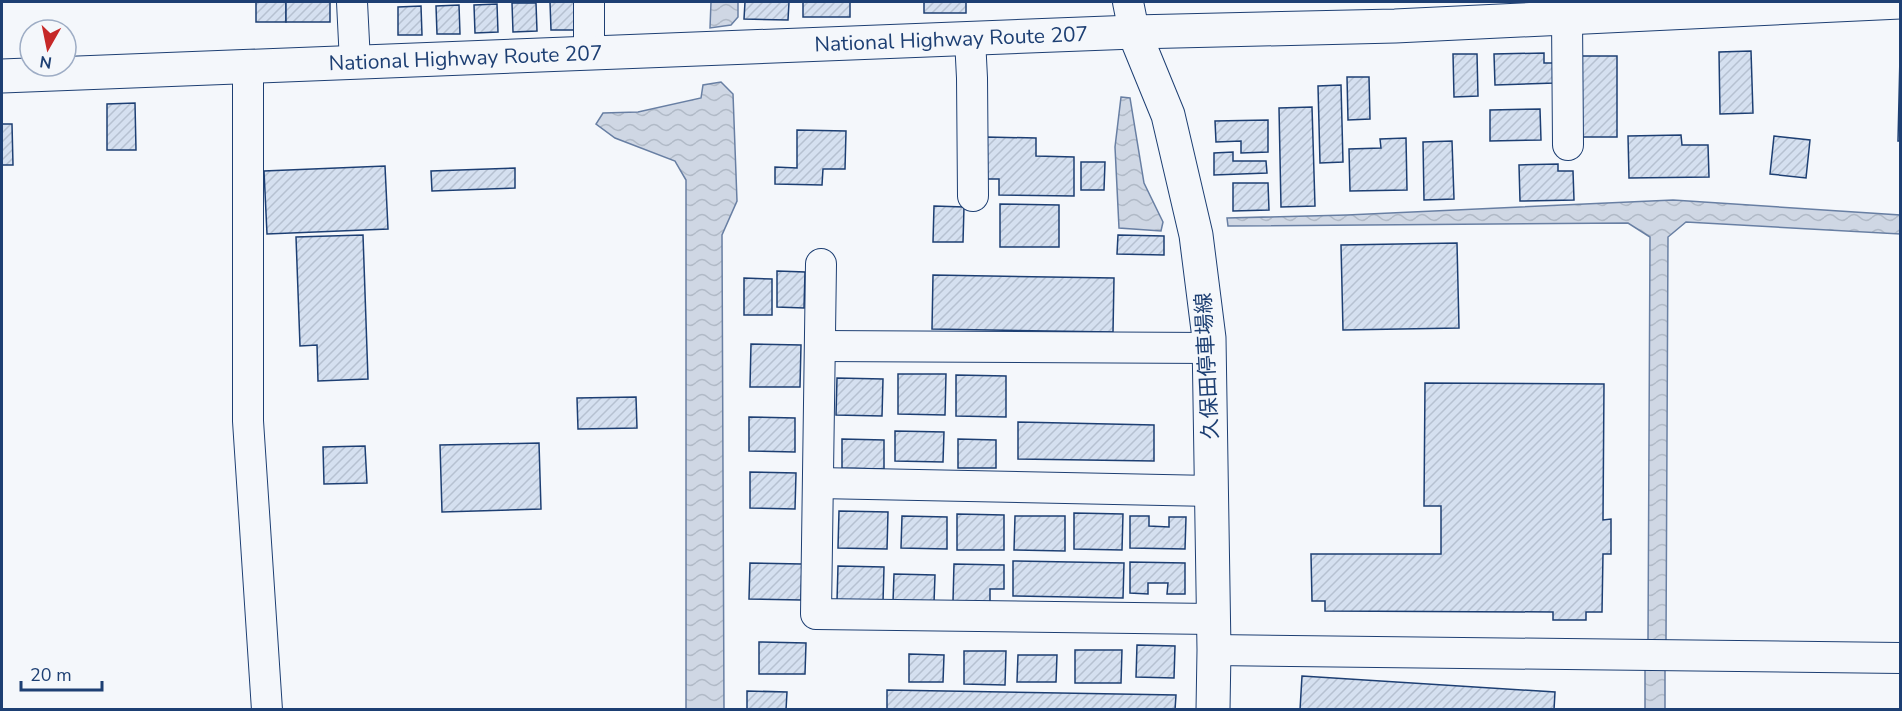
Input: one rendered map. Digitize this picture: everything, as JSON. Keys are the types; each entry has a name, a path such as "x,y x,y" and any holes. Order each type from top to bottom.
{"main road":[{"name":"National Highway Route 207","path":"2,76 970,39 1131,17 1395,26 1900,2"},
{"name":"久保田停車場線","path":"1131,17 1168,115 1196,235 1209,348 1214,635 1213,710"}],"street":[{"path":"352,2 355,62"},
{"path":"589,2 589,53"},
{"path":"1567,18 1568,145"},
{"path":"970,39 973,196"},
{"path":"248,65 248,421 267,710"},
{"path":"821,264 816,614 1656,655 1900,658"},
{"path":"820,346 1209,348"},
{"path":"818,483 1212,491"}],"water":[{"path":"711,2 738,2 738,17 731,25 710,28"},
{"path":"721,82 733,94 737,201 722,235 724,709 686,709 686,180 675,161 615,138 596,124 603,113 638,112 701,98 703,85"},
{"path":"1121,97 1130,98 1144,183 1163,222 1161,231 1119,228 1115,147"},
{"path":"1673,200 1900,215 1900,234 1686,222 1668,237 1666,641 1648,642 1650,237 1628,223 1228,226 1227,218 1347,215"},
{"path":"1645,669 1665,669 1665,709 1645,710"}],"building":[{"path":"256,2 286,2 286,22 256,22"},
{"path":"286,2 330,2 330,22 286,22"},
{"path":"550,2 574,2 575,30 551,30"},
{"path":"745,2 789,2 788,20 744,19"},
{"path":"803,2 850,2 850,17 803,17"},
{"path":"924,2 966,2 966,13 924,13"},
{"path":"512,3 536,3 537,31 513,32"},
{"path":"497,4 498,32 475,33 474,5"},
{"path":"459,5 460,34 437,34 436,6"},
{"path":"421,6 422,35 398,35 398,7"},
{"path":"1751,51 1753,113 1720,114 1719,52"},
{"path":"1544,53 1544,63 1554,63 1555,83 1495,85 1494,54"},
{"path":"1453,54 1477,54 1478,96 1454,97"},
{"path":"1582,56 1617,56 1617,137 1582,137"},
{"path":"1900,56 1900,141 1898,141"},
{"path":"1347,77 1369,77 1370,119 1348,120"},
{"path":"1341,85 1343,162 1320,163 1318,86"},
{"path":"135,103 136,150 107,150 107,104"},
{"path":"1312,107 1315,206 1281,207 1279,108"},
{"path":"1540,109 1541,140 1490,141 1490,110"},
{"path":"1268,120 1268,152 1241,153 1241,141 1216,142 1215,121"},
{"path":"2,124 12,124 13,165 2,165"},
{"path":"797,130 846,131 845,169 823,169 822,185 775,184 775,167 797,168"},
{"path":"1681,135 1682,145 1708,145 1709,177 1629,178 1628,136"},
{"path":"1774,136 1810,140 1806,178 1770,174"},
{"path":"986,137 1036,138 1036,156 1074,157 1074,196 999,195 999,179 986,179"},
{"path":"1406,138 1407,190 1350,191 1349,149 1381,148 1380,139"},
{"path":"1452,141 1454,199 1424,200 1423,142"},
{"path":"1233,152 1233,161 1266,161 1267,173 1214,175 1214,153"},
{"path":"1081,162 1105,162 1104,190 1081,190"},
{"path":"1558,164 1558,171 1573,171 1574,200 1520,201 1519,165"},
{"path":"385,166 388,229 267,234 264,171"},
{"path":"515,168 515,188 432,191 431,171"},
{"path":"1233,183 1268,183 1269,210 1233,211"},
{"path":"1000,204 1059,205 1059,247 1000,247"},
{"path":"934,206 964,207 963,242 933,242"},
{"path":"363,235 368,379 318,381 317,345 300,346 296,237"},
{"path":"1118,235 1164,236 1164,255 1117,254"},
{"path":"1457,243 1459,328 1343,330 1341,245"},
{"path":"777,271 805,272 804,308 777,307"},
{"path":"933,275 1114,278 1113,332 932,329"},
{"path":"744,278 772,279 772,315 744,315"},
{"path":"751,344 801,345 800,387 750,387"},
{"path":"898,374 946,374 945,415 898,414"},
{"path":"956,375 1006,376 1006,417 956,416"},
{"path":"837,378 883,379 882,416 836,415"},
{"path":"1425,383 1604,384 1603,520 1611,519 1611,554 1603,554 1602,612 1586,612 1586,620 1553,620 1553,612 1325,611 1325,601 1312,601 1311,554 1441,554 1441,506 1424,506"},
{"path":"636,397 637,428 578,429 577,398"},
{"path":"749,417 795,418 795,452 749,451"},
{"path":"1018,422 1154,425 1154,461 1018,459"},
{"path":"895,431 944,432 943,462 895,461"},
{"path":"842,439 884,440 884,469 842,468"},
{"path":"958,439 996,440 996,468 958,468"},
{"path":"539,443 541,509 442,512 440,445"},
{"path":"365,446 367,483 324,484 323,447"},
{"path":"750,472 796,473 795,509 750,508"},
{"path":"839,511 888,512 887,549 838,548"},
{"path":"1074,513 1123,514 1122,550 1074,549"},
{"path":"957,514 1004,515 1004,550 957,550"},
{"path":"902,516 947,517 947,549 901,548"},
{"path":"1015,516 1065,516 1065,551 1014,550"},
{"path":"1130,516 1149,516 1149,526 1169,527 1169,517 1186,517 1185,549 1130,548"},
{"path":"1013,561 1124,563 1123,598 1013,596"},
{"path":"1130,562 1185,563 1185,594 1167,594 1168,583 1148,583 1148,594 1130,593"},
{"path":"750,563 802,564 801,600 749,599"},
{"path":"954,564 1004,565 1004,589 990,589 990,602 953,601"},
{"path":"838,566 884,567 883,602 837,601"},
{"path":"894,574 935,575 934,603 893,602"},
{"path":"759,642 806,643 805,674 759,674"},
{"path":"1137,645 1175,646 1174,678 1136,677"},
{"path":"1075,650 1122,650 1121,683 1075,683"},
{"path":"964,651 1006,651 1005,685 964,684"},
{"path":"909,654 944,655 943,682 909,682"},
{"path":"1018,655 1057,655 1056,682 1017,682"},
{"path":"1302,676 1555,692 1554,710 1300,710"},
{"path":"887,690 1176,695 1175,710 887,710"},
{"path":"747,691 787,692 786,710 747,710"}]}
